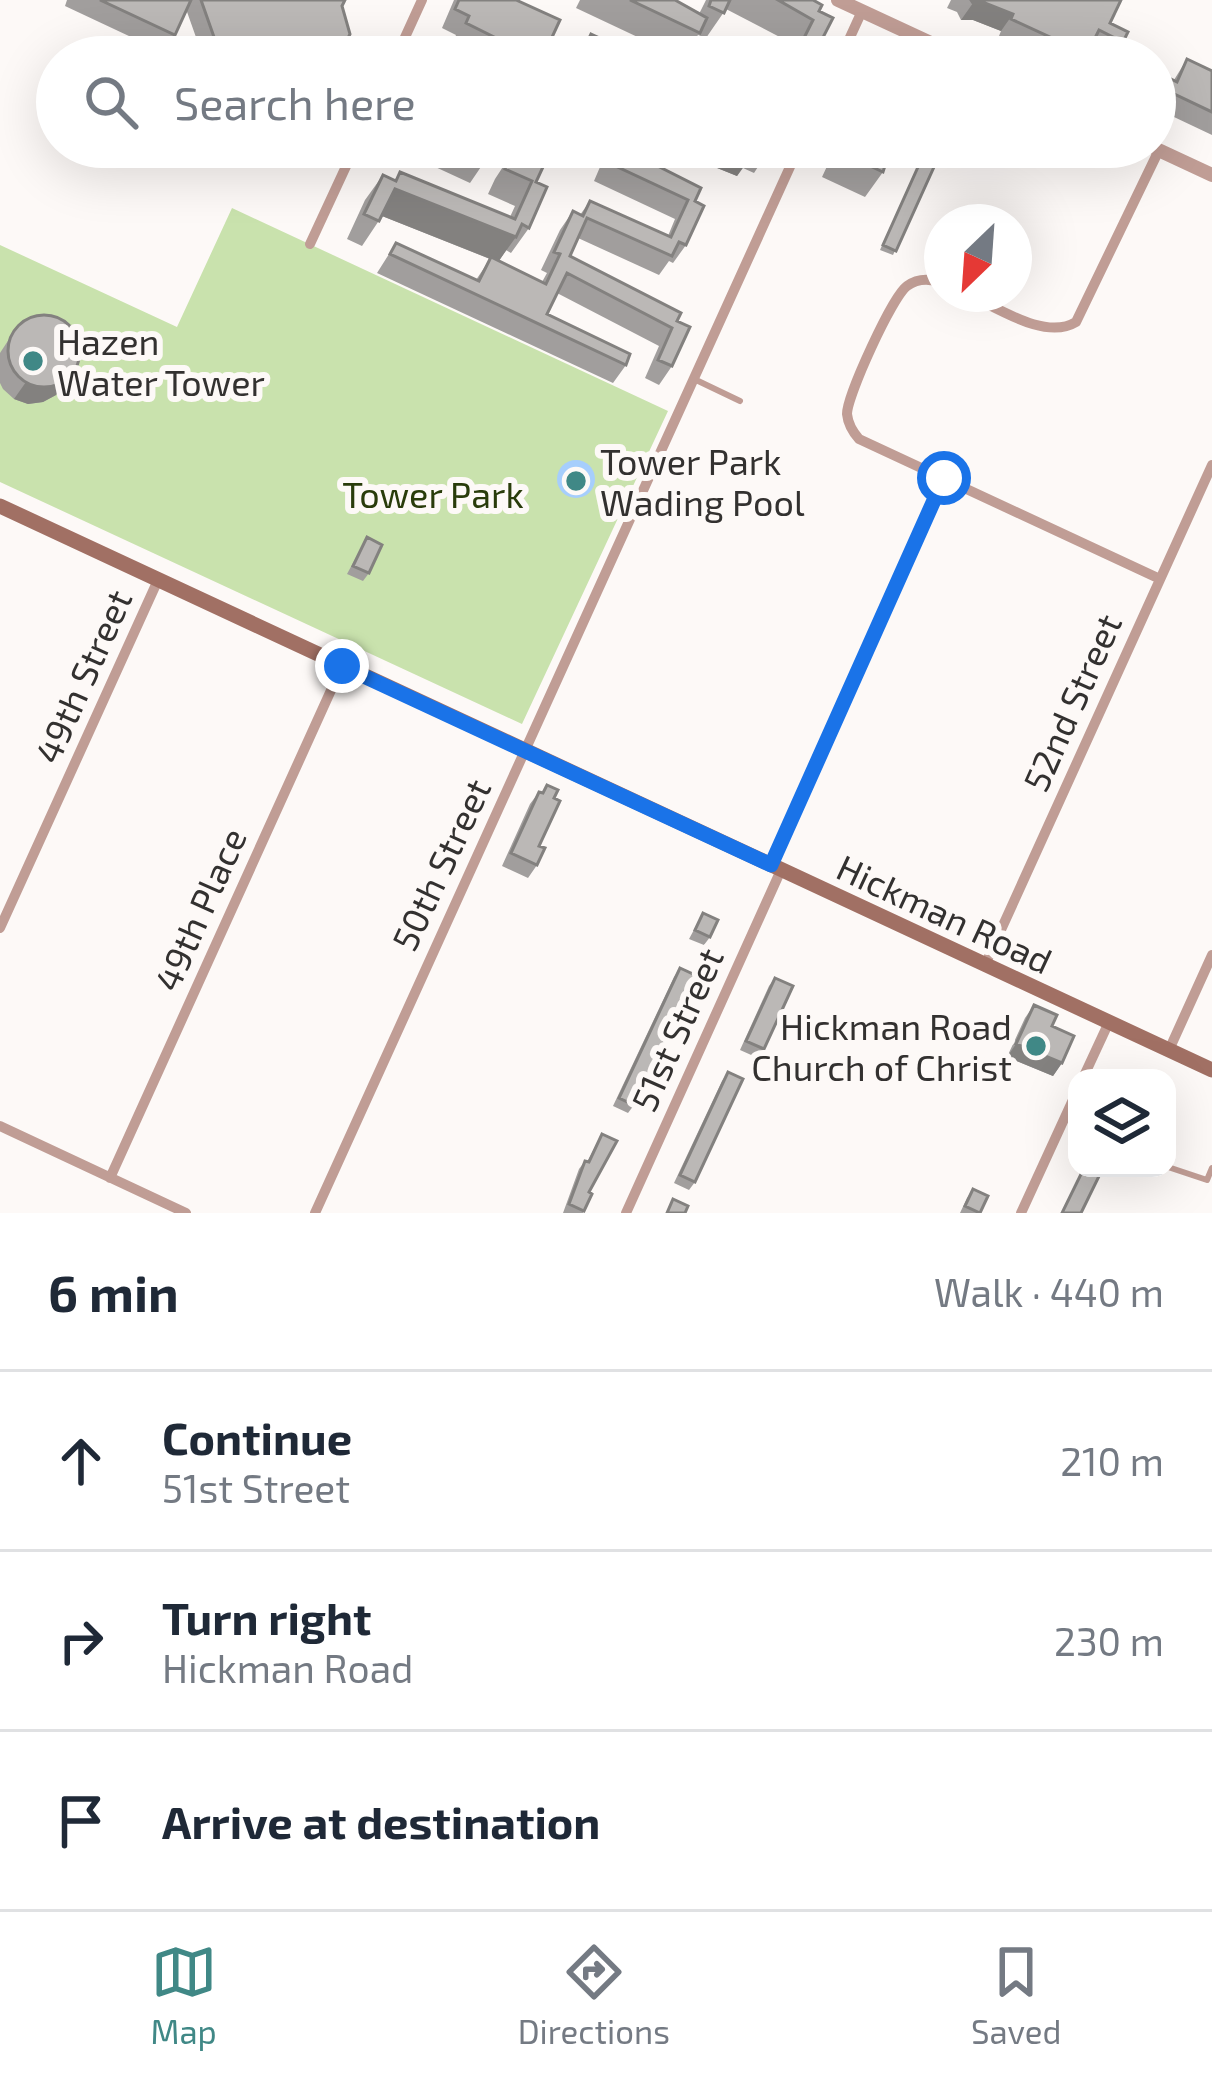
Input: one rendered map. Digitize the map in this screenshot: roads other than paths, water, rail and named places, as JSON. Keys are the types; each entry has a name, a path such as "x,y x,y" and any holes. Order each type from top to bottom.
{"main road":[{"name":"Hickman Road","path":"0,506 1212,1070"}],"street":[{"path":"406,36 422,0"},
{"path":"838,0 916,36"},
{"path":"851,36 862,11"},
{"path":"1176,158 1212,175"},
{"path":"310,244 345,168"},
{"name":"50th Street","path":"315,1213 790,168"},
{"path":"1009,312 1047,329 1067,327 1083,314 1148,168"},
{"path":"924,279 897,296 849,402 848,421 859,439 1160,579"},
{"name":"52nd Street","path":"985,965 1212,465"},
{"name":"51st Street","path":"626,1213 944,478"},
{"name":"49th Street","path":"0,928 158,580"},
{"name":"49th Place","path":"110,1178 342,666"},
{"path":"1169,1050 1212,956"},
{"path":"1087,1069 1109,1022"},
{"path":"1022,1213 1068,1111"},
{"path":"0,1126 186,1213"}],"lane":[{"path":"694,380 740,401"},
{"path":"1176,1170 1207,1180 1212,1168"}],"water":[{"name":"Tower Park Wading Pool","path":"576,460 589,466 595,479 589,492 576,498 563,492 557,479 563,466"}],"place":[{"name":"Hazen Water Tower","path":"33,361"},
{"name":"Tower Park Wading Pool","path":"576,481"},
{"name":"Hickman Road Church of Christ","path":"1036,1046"}],"park label":[{"name":"Tower Park","path":"433,493"}]}
